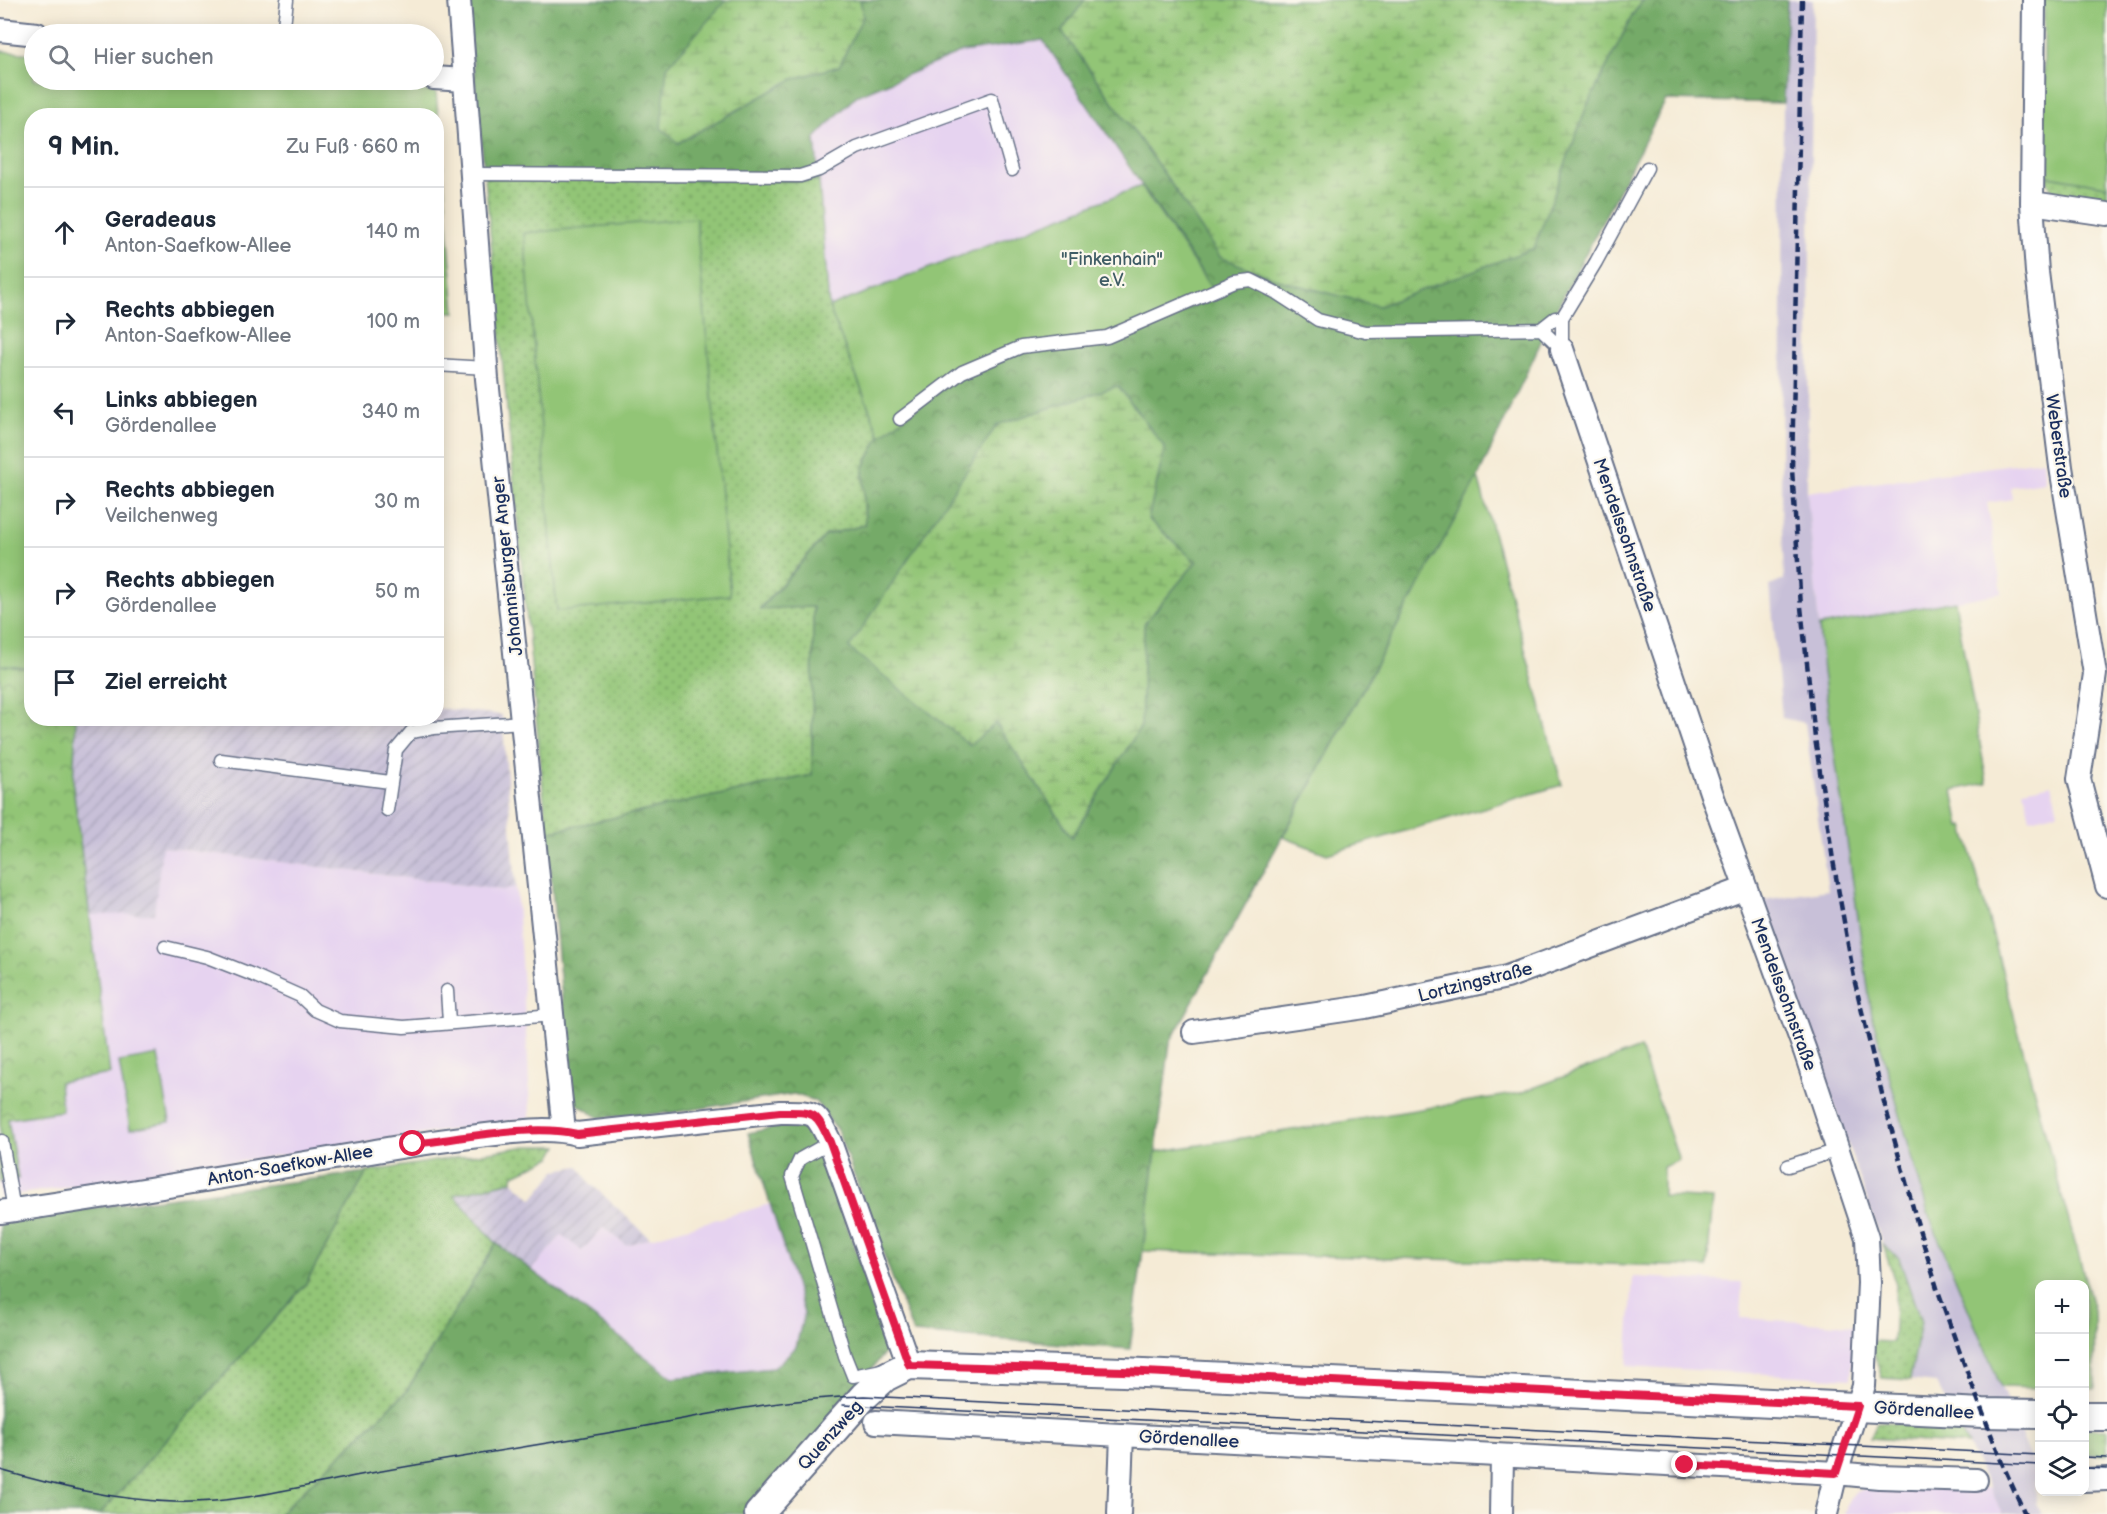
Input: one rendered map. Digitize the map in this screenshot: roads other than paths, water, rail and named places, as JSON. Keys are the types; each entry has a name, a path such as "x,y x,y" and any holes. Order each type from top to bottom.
{"street":[{"name":"Johannisburger Anger","path":"459,0 486,368 564,1131"},
{"name":"Weberstraße","path":"2034,0 2032,203 2037,272 2061,467 2096,674 2079,779 2107,886"},
{"path":"0,30 24,33"},
{"path":"444,79 464,80"},
{"path":"2032,203 2107,214"},
{"name":"Mendelssohnstraße","path":"1562,349 1712,795 1805,1050 1867,1239 1869,1283 1864,1386 1836,1473 1827,1514"},
{"name":"Lortzingstraße","path":"1194,1032 1365,1007 1507,977 1746,888"},
{"name":"Anton-Saefkow-Allee","path":"7,1211 98,1198 413,1144 531,1130 564,1131 577,1134 780,1112 806,1112 819,1119 830,1142 909,1365"},
{"name":"Gördenallee","path":"909,1365 1123,1371 2035,1414"},
{"name":"Quenzweg","path":"759,1514 864,1396 885,1377 909,1365"},
{"path":"2089,1416 2107,1416"},
{"name":"Gördenallee","path":"876,1422 1879,1477 1976,1480"},
{"path":"1119,1514 1122,1435"},
{"path":"1501,1514 1502,1456"},
{"path":"2089,1480 2107,1479"}],"lane":[{"path":"284,24 287,0"},
{"path":"472,174 800,176 819,170 857,148 992,99 1012,170"},
{"path":"1562,349 1562,318 1596,262 1647,168"},
{"path":"900,419 962,372 1011,351 1021,347 1107,337 1234,282 1251,280 1275,292 1318,320 1366,332 1540,329 1555,318 1562,318"},
{"name":"Mendelssohnstraße","path":"1540,329 1562,349"},
{"path":"444,365 486,368"},
{"path":"387,810 396,750 411,732 434,728 523,722"},
{"path":"221,760 390,782"},
{"path":"165,947 207,957 253,975 300,996 315,1010 340,1021 404,1026 553,1014"},
{"path":"447,991 449,1022"},
{"path":"2,1141 7,1211"},
{"path":"830,1142 800,1159 792,1176 845,1356 853,1376 909,1365"},
{"path":"1788,1166 1838,1150"}],"tram line":[{"path":"0,1470 64,1487 152,1501 224,1500 738,1409 801,1400 864,1396 2035,1455"},
{"path":"843,1405 2035,1465"},
{"path":"2089,1457 2107,1458"},
{"path":"2089,1468 2107,1469"}],"railway":[{"path":"1802,0 1792,469 1801,607 1815,738 1833,860 1855,983 1884,1102 1937,1288 2002,1463 2025,1514"}],"park label":[{"name":"\"Finkenhain\" e.V.","path":"1112,269"}]}
